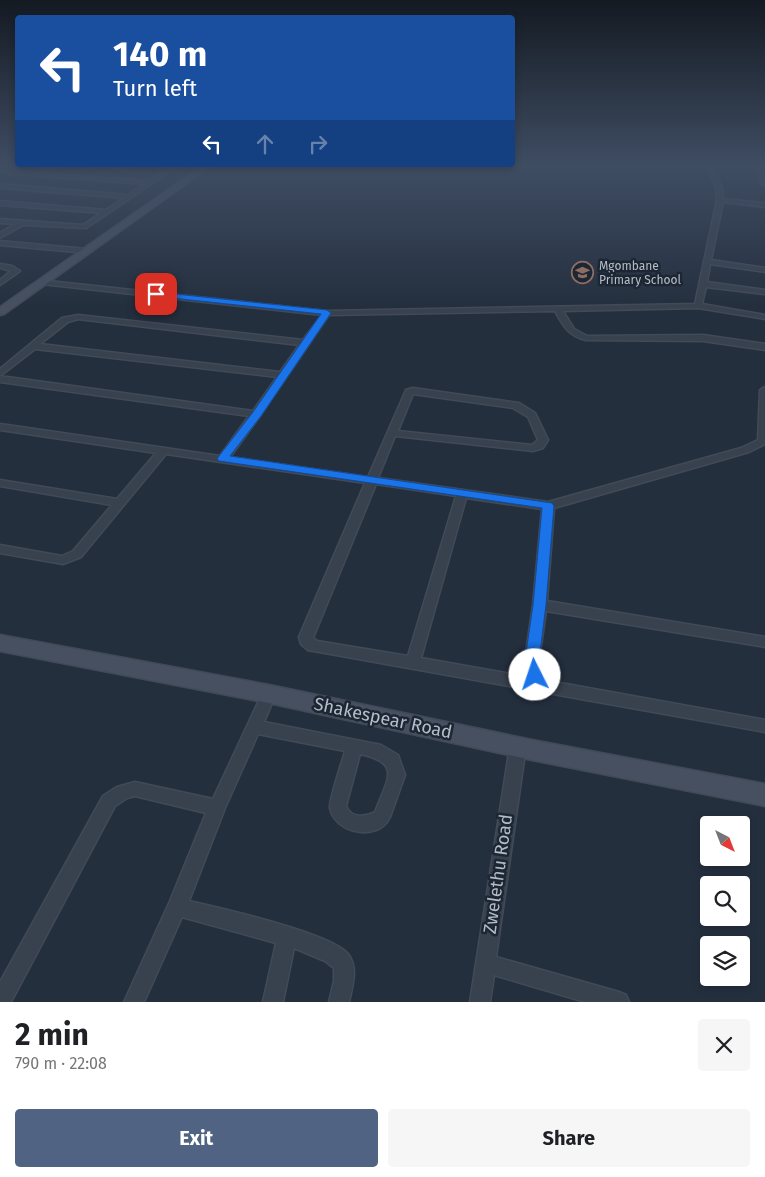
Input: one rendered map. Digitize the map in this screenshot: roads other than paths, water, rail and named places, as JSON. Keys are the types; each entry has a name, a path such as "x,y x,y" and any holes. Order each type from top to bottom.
{"street":[{"path":"0,221 82,228 107,213"},
{"path":"0,312 141,213"},
{"path":"698,306 718,213"},
{"path":"0,236 21,223"},
{"path":"0,243 87,251"},
{"path":"708,262 765,270"},
{"path":"0,266 16,271 0,283"},
{"path":"42,282 327,313 698,306 765,317"},
{"path":"703,284 765,292"},
{"path":"558,309 572,333 581,338 594,340 703,338 765,347"},
{"path":"223,459 257,414 304,343 327,313"},
{"path":"0,373 64,320 78,317 304,343"},
{"path":"32,346 282,375"},
{"path":"0,379 257,414"},
{"path":"0,427 548,506 745,450 764,441 765,390"},
{"path":"392,433 533,448 539,446 543,440 532,415 516,405 413,391 408,394 306,637 306,640 313,646 413,662 765,726"},
{"path":"0,549 64,560 71,558 77,554 164,450"},
{"path":"0,483 119,504"},
{"path":"413,662 462,493"},
{"path":"537,685 533,653 540,605 548,506"},
{"path":"540,605 765,642"},
{"name":"Shakespear Road","path":"0,643 269,694 765,795"},
{"path":"134,1002 177,907 217,808 269,694"},
{"path":"255,727 354,746 381,752 392,760 397,775 382,817 368,825 353,823 341,815 338,806 354,746"},
{"name":"Zwelethu Road","path":"480,1002 484,962 518,746"},
{"path":"0,1002 109,801 123,792 135,789 217,808"},
{"path":"177,907 287,936 335,955 342,961 346,972 338,1002"},
{"path":"273,1002 287,936"},
{"path":"484,962 615,1001"}],"place":[{"name":"Mgombane Primary School","path":"583,273"}]}
